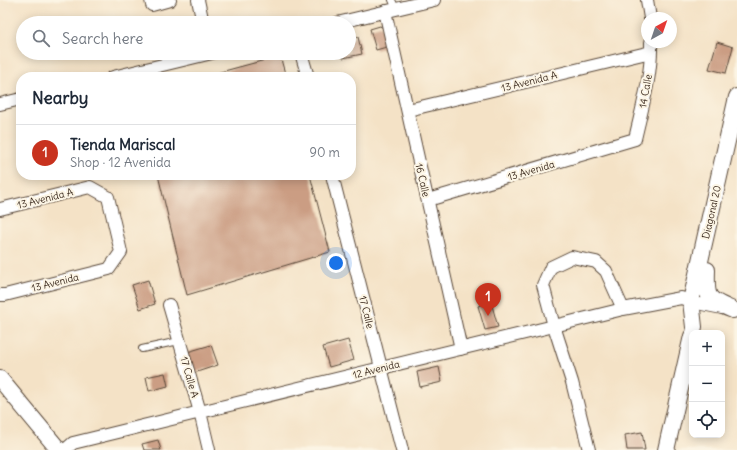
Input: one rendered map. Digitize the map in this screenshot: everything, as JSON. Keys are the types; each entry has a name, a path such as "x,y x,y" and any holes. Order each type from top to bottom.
{"street":[{"path":"151,0 152,5 170,0"},
{"path":"198,0 201,16"},
{"path":"356,17 391,7 434,0"},
{"path":"647,0 649,12"},
{"name":"16 Calle","path":"391,7 408,110 461,349"},
{"name":"13 Avenida A","path":"408,110 647,48"},
{"name":"14 Calle","path":"635,140 645,96 651,48"},
{"path":"149,72 188,60"},
{"path":"304,60 307,72"},
{"name":"Diagonal 20","path":"693,330 696,302 737,98"},
{"path":"0,104 16,100"},
{"name":"Diagonal 20","path":"696,302 707,270 737,135"},
{"name":"13 Avenida","path":"428,200 635,140"},
{"name":"17 Calle","path":"333,180 402,450"},
{"name":"13 Avenida A","path":"0,209 90,186 108,197 118,238 121,252 109,269"},
{"path":"589,450 572,382 554,326 543,285 552,267 572,257 596,262 606,271 623,309"},
{"name":"13 Avenida","path":"0,295 109,269"},
{"path":"707,270 706,293 713,301 735,310"},
{"name":"12 Avenida","path":"64,450 73,443 623,309 681,298 735,310"},
{"name":"17 Calle A","path":"169,305 200,412 209,450"},
{"name":"Diagonal 20","path":"666,450 689,349"},
{"path":"0,379 59,450"}],"lane":[{"path":"142,349 179,341"}],"building":[{"path":"380,26 386,30 390,46 376,50 370,29"},
{"path":"356,37 358,37 362,54 356,55"},
{"path":"717,42 733,47 726,73 709,69"},
{"path":"265,60 281,60 285,72 221,72"},
{"path":"159,180 311,180 330,252 187,295"},
{"path":"148,280 155,304 140,309 132,285"},
{"path":"491,302 498,327 485,330 478,306"},
{"path":"348,340 354,360 329,367 323,347"},
{"path":"211,345 218,365 191,374 184,353"},
{"path":"439,367 442,382 420,387 417,372"},
{"path":"165,373 168,386 149,391 146,377"},
{"path":"642,432 645,450 627,450 625,435"},
{"path":"158,440 161,450 144,450 142,444"}],"place":[{"name":"Tienda Mariscal","path":"488,316"}]}
